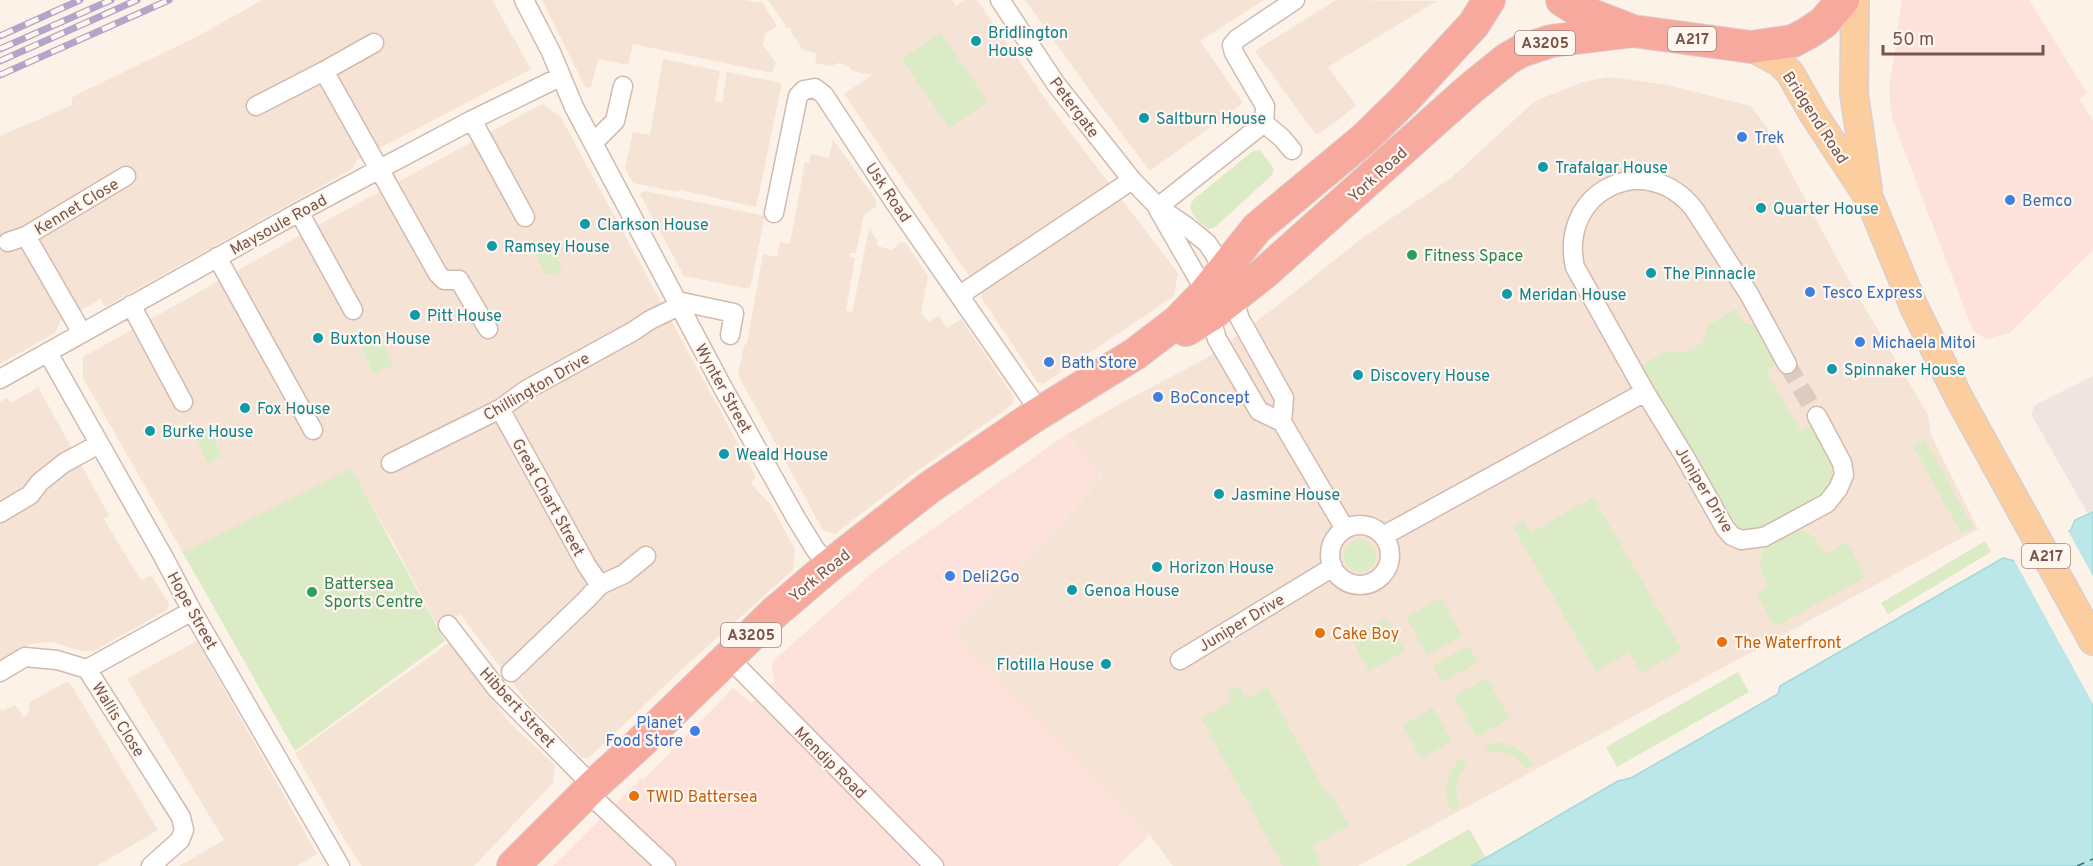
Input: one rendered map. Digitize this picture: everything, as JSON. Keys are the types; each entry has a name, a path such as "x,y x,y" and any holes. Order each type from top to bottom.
{"highway":[{"name":"York Road","path":"1218,294 1248,238 1269,217 1386,118 1467,32 1483,12 1489,0"},
{"name":"A217","path":"1562,0 1576,9 1633,31 1751,47 1793,41 1823,23 1843,0"},
{"name":"York Road","path":"513,866 774,613 828,566 930,487 1040,412 1135,354 1185,331 1218,294 1341,206 1491,70 1507,59 1521,51 1551,41 1633,31"}],"main road":[{"name":"Bridgend Road","path":"1856,0 1854,93 1870,200"},
{"name":"Bridgend Road","path":"1751,47 1779,62 1790,73 1814,115 1870,200 1897,268 1937,355 1998,471 2093,641"}],"street":[{"name":"Wynter Street","path":"524,0 551,52 574,107 678,303 787,501 815,549 828,566"},
{"name":"Petergate","path":"1000,0 1056,84 1132,180 1158,207 1218,294"},
{"path":"1158,207 1264,123 1265,106 1234,53 1233,45 1237,39 1295,0"},
{"path":"256,106 374,43"},
{"path":"324,71 440,277 444,280 459,280 488,329"},
{"name":"Maysoule Road","path":"0,379 380,168 560,77"},
{"path":"594,142 615,121 623,86"},
{"name":"Usk Road","path":"774,213 798,96 804,90 814,88 819,90 1040,412"},
{"path":"472,120 525,217"},
{"path":"1264,123 1292,150"},
{"name":"Kennet Close","path":"8,242 26,236 126,176"},
{"path":"960,295 1132,180"},
{"name":"Juniper Drive","path":"1787,364 1749,294 1685,198 1674,189 1656,181 1618,183 1593,198 1583,209 1574,232 1572,256 1575,267 1645,392 1725,528 1732,536 1742,540 1764,537 1827,502 1838,489 1844,475 1842,463 1817,416"},
{"name":"Petergate","path":"1158,207 1186,226 1207,243 1214,252 1218,294"},
{"path":"299,212 353,310"},
{"name":"Kennet Close","path":"26,236 82,333"},
{"path":"217,257 313,430"},
{"path":"1218,294 1240,319 1284,398 1282,422"},
{"path":"1218,294 1217,339 1259,411 1282,422 1345,529"},
{"name":"Wynter Street","path":"678,303 734,313 730,335"},
{"name":"Chillington Drive","path":"391,463 500,409 526,390 632,332 678,303"},
{"path":"131,305 183,402"},
{"name":"Hope Street","path":"48,353 337,865"},
{"path":"1383,536 1645,392"},
{"name":"Great Chart Street","path":"500,409 587,566 600,585"},
{"path":"0,513 30,495 40,482 64,463 99,444"},
{"path":"1352,526 1369,527 1383,536 1390,552 1389,561 1386,569 1374,581 1355,584 1346,581 1333,567 1330,550 1333,542 1345,529 1352,526"},
{"path":"512,672 600,585 624,574 646,556"},
{"name":"Juniper Drive","path":"1180,660 1333,567"},
{"name":"Wallis Close","path":"151,866 180,840 184,830 181,817 87,669 192,611"},
{"name":"Hibbert Street","path":"448,625 497,689 666,866"},
{"path":"0,672 25,657 57,660 87,669"},
{"name":"Mendip Road","path":"728,657 934,866"}],"shaded area":[{"path":"262,0 492,0 531,69 357,160 352,169 105,307 101,299 60,321 55,333 0,364 0,136 72,105 74,96 198,36"},
{"path":"542,0 744,0 763,3 777,26 765,34 763,45 776,63 772,73 633,44 628,65 598,59 591,88 585,87"},
{"path":"768,0 952,0 956,6 965,0 977,0 1056,114 1178,273 1174,296 1042,385 1041,382 1038,383 981,297 982,295 844,94 872,75 853,71 847,65 838,63 831,66 815,63 817,53 803,50 791,32 791,28 787,28"},
{"path":"1025,0 1264,0 1200,41 1243,103 1150,171"},
{"path":"1336,0 1437,1 1328,67 1356,105 1316,135 1255,51"},
{"path":"1902,0 2029,0 2087,93 2079,99 2093,120 2093,250 2010,333 1986,339 1973,331 1892,118 1889,91"},
{"path":"663,59 720,71 715,101 722,102 727,72 782,83 756,207 680,190 678,192 633,183 625,168 633,132 650,135"},
{"path":"1610,77 1668,85 1751,106 1766,126 1847,277 1928,415 1931,435 1978,529 1358,866 1173,866 1150,835 952,632 1050,536 1103,475 1067,434 1205,359 1277,306 1362,238 1451,178 1535,101 1583,82"},
{"path":"542,104 560,116 754,473 756,478 751,482 752,485 771,505 795,549 793,570 680,671 589,758 582,758 524,698 460,614 438,627 393,542 350,469 186,558 83,378 83,357 331,218"},
{"path":"833,139 876,200 877,206 864,215 856,253 850,253 850,256 855,258 846,310 852,313 869,229 878,241 877,246 892,250 901,242 906,243 928,276 921,313 928,322 939,316 947,328 961,319 1014,397 1012,405 910,476 835,534 823,530 738,375 744,346 747,343 763,254 777,257 780,242 790,244 805,162 809,163 811,154 829,158"},
{"path":"645,191 765,216 750,289 684,276 640,194"},
{"path":"2093,376 2093,512 2088,514 2031,414 2035,405"},
{"path":"38,387 109,515 104,519 111,531 141,580 152,577 169,604 167,610 94,651 81,651 51,642 31,644 0,660 0,402 7,398 11,403"},
{"path":"1067,434 1103,474 1050,536 952,632 1150,835 1118,866 553,866 642,777 644,779 733,688 751,703 775,681 772,670 773,661 879,567"},
{"path":"197,641 317,854 297,866 179,866 224,840 127,679"},
{"path":"450,642 511,724 555,765 553,783 474,866 362,866 295,753"},
{"path":"66,682 70,683 158,830 97,866 0,866 0,709 2,711 15,705 24,717 28,714 30,702"}],"green space":[{"path":"941,33 988,102 949,128 902,59"},
{"path":"1260,150 1274,169 1271,176 1214,228 1208,229 1192,213 1190,206 1194,199 1253,151"},
{"path":"549,243 562,266 557,275 546,274 534,251"},
{"path":"1735,309 1744,323 1753,324 1776,365 1766,372 1801,431 1811,425 1825,450 1832,470 1829,486 1818,500 1775,524 1751,532 1741,530 1727,519 1641,366 1666,351 1685,352 1695,348 1702,343 1709,325"},
{"path":"378,333 393,365 374,374 359,342"},
{"path":"209,428 222,456 208,463 195,435"},
{"path":"1925,439 1973,527 1961,533 1913,446"},
{"name":"Battersea Sports Centre","path":"350,469 445,641 295,751 183,553"},
{"path":"1593,497 1682,650 1641,673 1629,652 1596,671 1513,527 1524,521 1532,533"},
{"path":"1793,530 1809,534 1825,554 1847,542 1866,577 1775,627 1756,593 1768,587 1763,574 1761,557 1767,546"},
{"path":"1360,540 1372,544 1376,556 1372,568 1360,572 1348,568 1344,556 1348,544"},
{"path":"1985,541 1991,552 1888,614 1881,603"},
{"path":"1441,598 1462,636 1427,655 1406,617"},
{"path":"1387,618 1405,651 1369,671 1351,638"},
{"path":"1469,646 1478,663 1442,682 1433,665"},
{"path":"1738,672 1749,692 1617,767 1606,747"},
{"path":"1487,678 1510,719 1476,737 1454,696"},
{"path":"1239,686 1246,699 1267,687 1327,795 1331,793 1349,826 1312,846 1320,861 1319,866 1283,866 1201,718 1232,701 1228,692"},
{"path":"1433,708 1452,741 1421,758 1403,725"},
{"path":"1496,742 1518,749 1534,765 1526,769 1511,754 1501,751 1489,752 1484,746"},
{"path":"1462,757 1466,767 1457,786 1459,807 1452,811 1447,797 1447,782 1449,775"},
{"path":"1469,829 1486,858 1472,866 1405,866"}],"water":[{"path":"2093,512 2093,866 1472,866 1618,781 1631,778 1778,694 1780,686 2003,558 2015,561 2071,530 2075,520"}],"pier":[{"path":"2067,529 2093,576 2093,704 2013,558"}],"ferry route":[{"path":"2077,866 2093,859"}],"tunnel":[{"path":"1787,364 1817,416"}],"railway":[{"path":"0,36 80,0"},
{"path":"0,49 111,0"},
{"path":"0,61 137,0"},
{"path":"0,75 169,0"}],"place":[{"name":"Bridlington House","path":"976,41"},
{"name":"Saltburn House","path":"1144,118"},
{"name":"Trek","path":"1742,137"},
{"name":"Trafalgar House","path":"1543,167"},
{"name":"Bemco","path":"2010,200"},
{"name":"Quarter House","path":"1761,208"},
{"name":"Clarkson House","path":"585,224"},
{"name":"Ramsey House","path":"492,246"},
{"name":"Fitness Space","path":"1412,255"},
{"name":"The Pinnacle","path":"1651,273"},
{"name":"Tesco Express","path":"1810,292"},
{"name":"Meridan House","path":"1507,294"},
{"name":"Pitt House","path":"415,315"},
{"name":"Buxton House","path":"318,338"},
{"name":"Michaela Mitoi","path":"1860,342"},
{"name":"Bath Store","path":"1049,362"},
{"name":"Spinnaker House","path":"1832,369"},
{"name":"Discovery House","path":"1358,375"},
{"name":"BoConcept","path":"1158,397"},
{"name":"Fox House","path":"245,408"},
{"name":"Burke House","path":"150,431"},
{"name":"Weald House","path":"724,454"},
{"name":"Jasmine House","path":"1219,494"},
{"name":"Horizon House","path":"1157,567"},
{"name":"Deli2Go","path":"950,576"},
{"name":"Genoa House","path":"1072,590"},
{"name":"Battersea Sports Centre","path":"312,592"},
{"name":"Cake Boy","path":"1320,633"},
{"name":"The Waterfront","path":"1722,642"},
{"name":"Flotilla House","path":"1106,664"},
{"name":"Planet Food Store","path":"695,731"},
{"name":"TWID Battersea","path":"634,796"}]}
